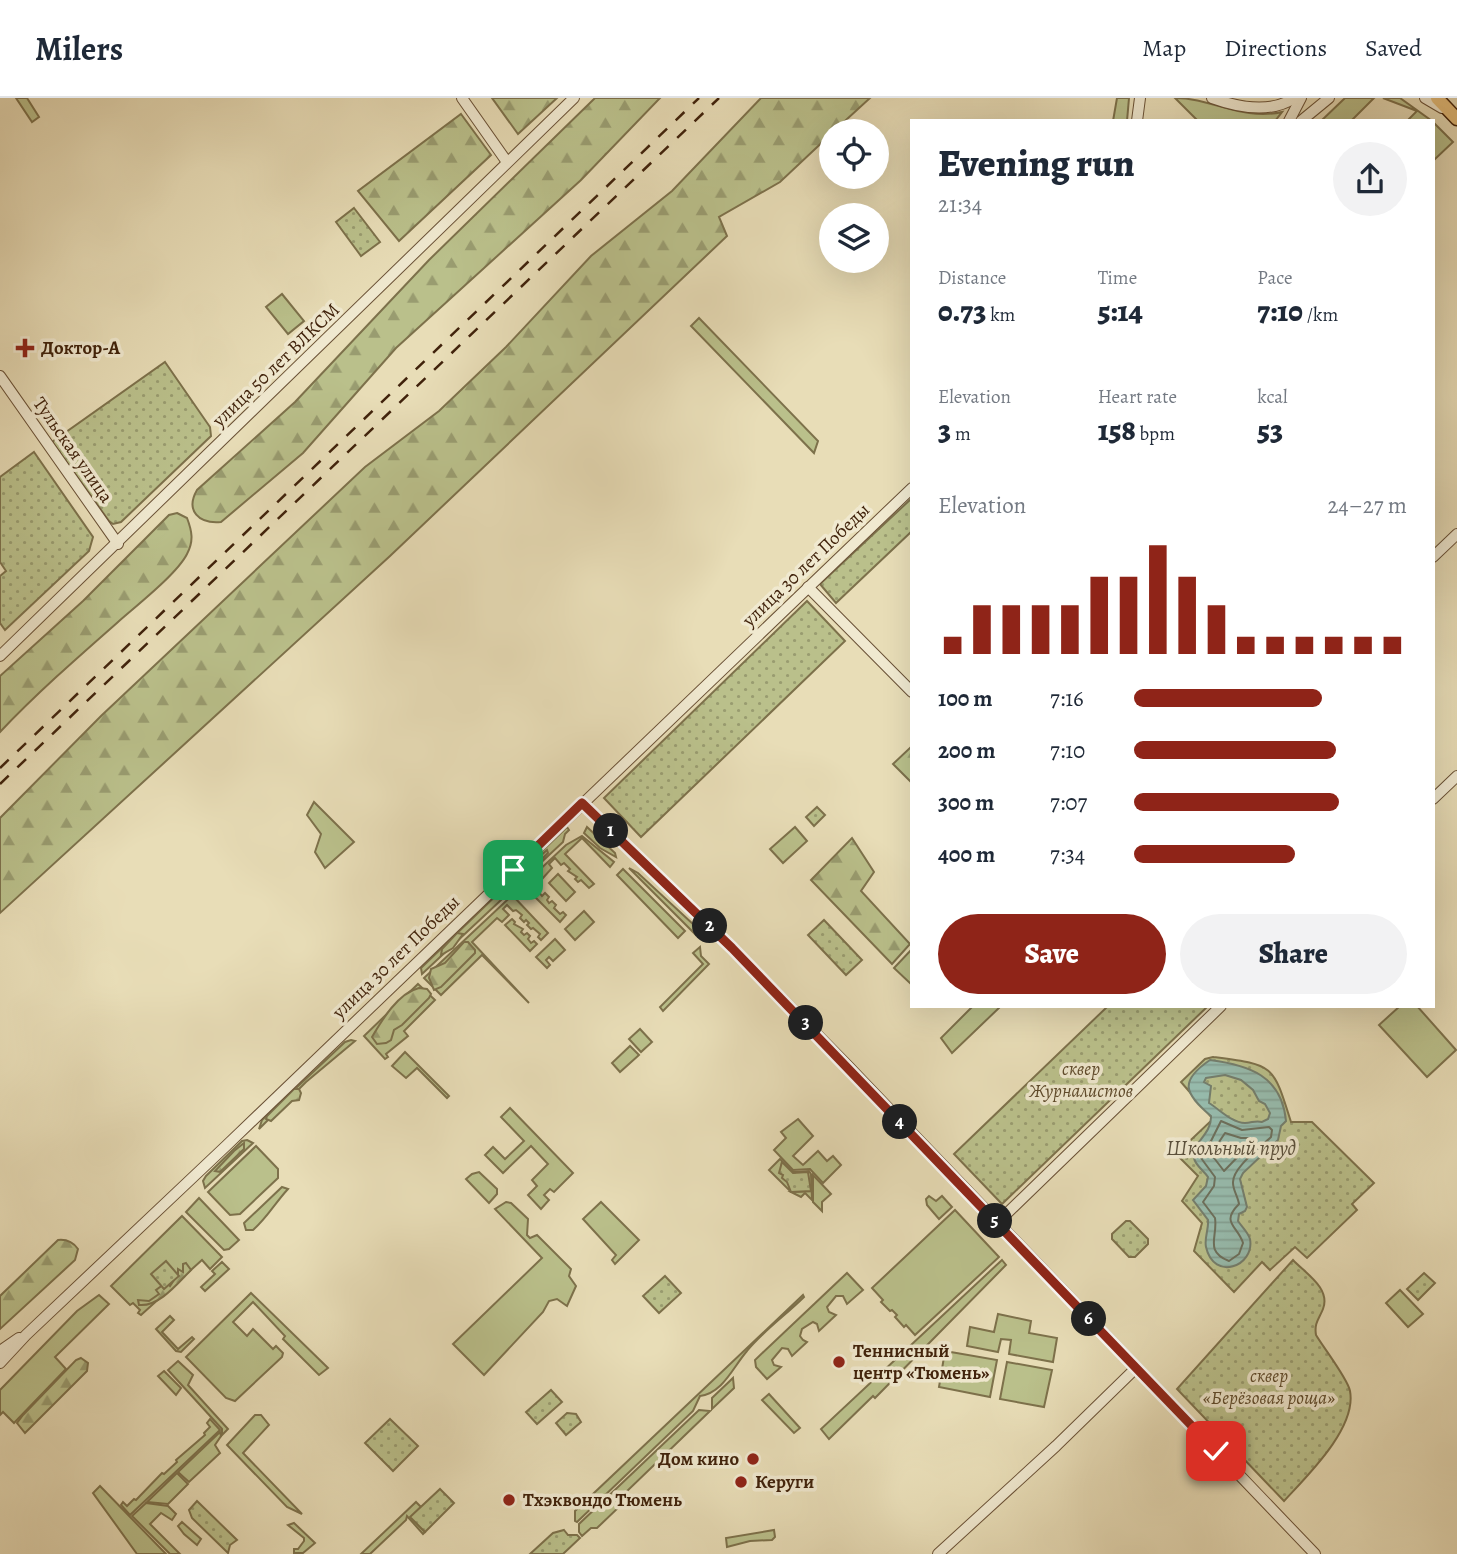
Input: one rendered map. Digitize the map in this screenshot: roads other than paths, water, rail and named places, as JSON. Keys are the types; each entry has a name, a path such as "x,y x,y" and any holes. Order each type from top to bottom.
{"main road":[{"path":"1437,98 1457,119"}],"street":[{"path":"462,98 507,162"},
{"name":"улица 50 лет ВЛКСМ","path":"0,656 574,98"},
{"path":"1138,119 1140,98"},
{"path":"1212,98 1237,105 1267,107 1280,105 1294,98"},
{"path":"1290,119 1301,98"},
{"path":"1303,119 1329,98"},
{"path":"1425,98 1457,119"},
{"name":"Тульская улица","path":"0,376 118,544"},
{"name":"улица 30 лет Победы","path":"2,1355 217,1155 910,490"},
{"path":"1435,555 1457,534"},
{"path":"808,587 910,690"},
{"path":"1435,797 1457,776"},
{"path":"582,803 742,958 1315,1554"},
{"path":"997,1223 1217,1008"},
{"path":"938,1554 1047,1455 1136,1368"}],"water":[{"name":"Школьный пруд","path":"1210,1060 1238,1065 1261,1076 1278,1093 1286,1121 1281,1126 1278,1140 1240,1179 1247,1207 1239,1214 1238,1221 1249,1236 1250,1249 1240,1263 1233,1266 1225,1267 1210,1258 1206,1247 1208,1220 1193,1200 1206,1186 1208,1177 1194,1158 1195,1148 1208,1129 1211,1116 1195,1100 1189,1087 1193,1074","holes":["1225,1075 1241,1080 1253,1090 1259,1101 1265,1104 1270,1113 1268,1119 1262,1122 1240,1122 1209,1103 1211,1086 1204,1082 1206,1078"]}],"railway":[{"path":"0,768 699,98"},
{"path":"0,784 719,98"}],"place":[{"name":"Доктор-А","path":"25,348"},
{"name":"Теннисный центр «Тюмень»","path":"839,1362"},
{"name":"Дом кино","path":"753,1459"},
{"name":"Керуги","path":"741,1482"},
{"name":"Тхэквондо Тюмень","path":"509,1500"}],"park label":[{"name":"сквер Журналистов","path":"1081,1080"},
{"name":"сквер «Берёзовая роща»","path":"1269,1387"}]}
